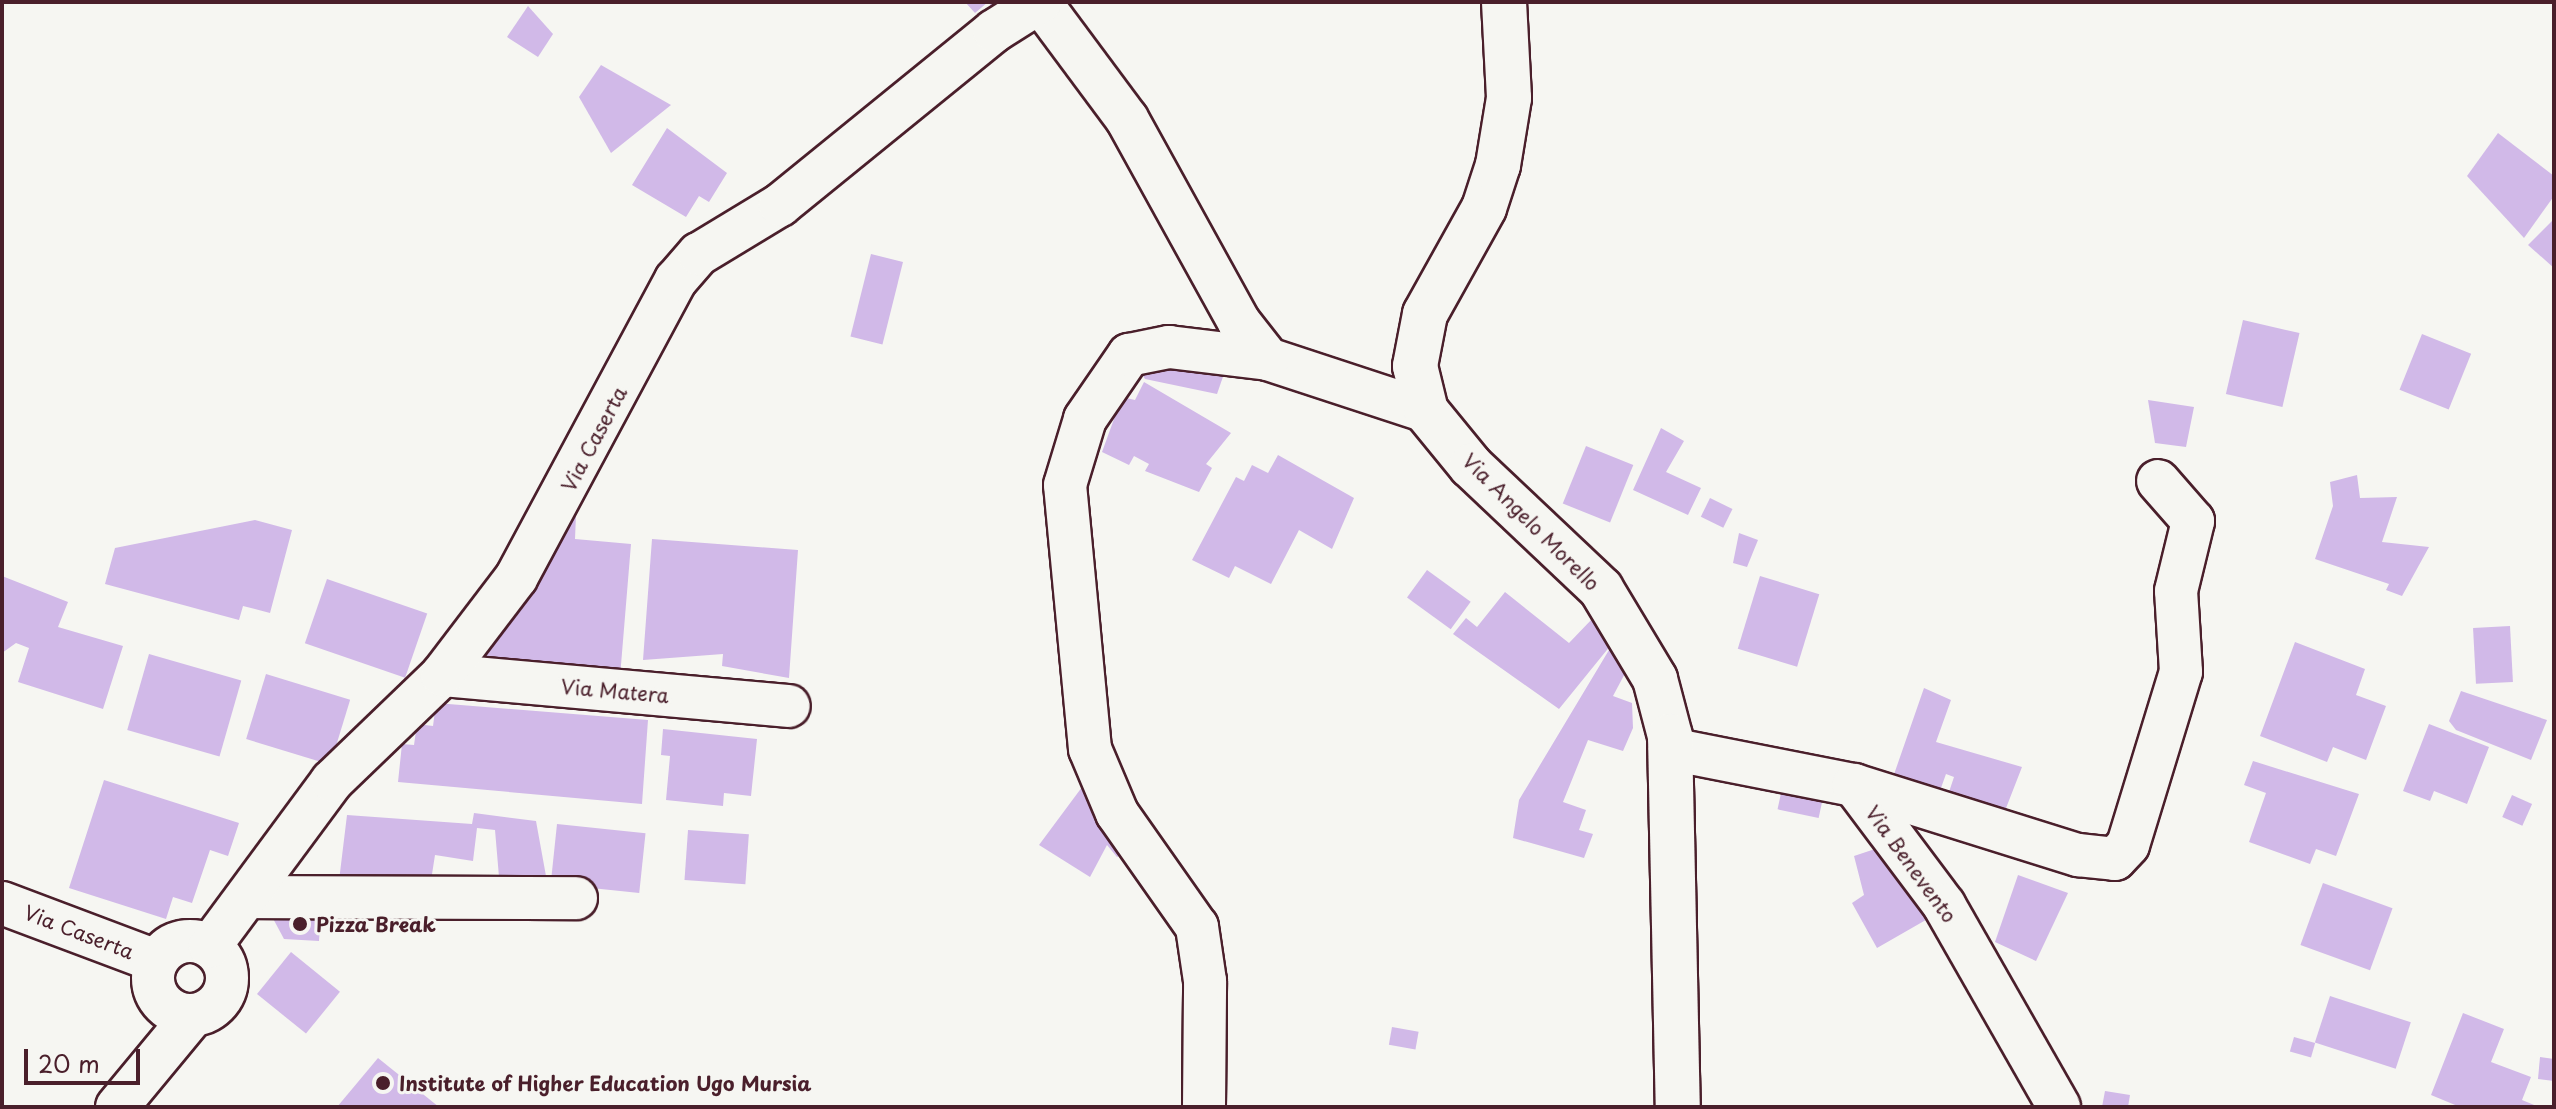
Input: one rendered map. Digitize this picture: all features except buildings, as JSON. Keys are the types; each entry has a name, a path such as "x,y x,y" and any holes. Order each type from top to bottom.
{"street":[{"path":"1040,2 1127,119 1239,322 1268,359"},
{"name":"Via Caserta","path":"210,946 250,897 332,781 442,675 516,578 676,280 699,254 780,205 994,31 1040,2"},
{"path":"1204,1107 1205,981 1197,927 1117,813 1090,749 1065,485 1085,419 1129,355 1169,347 1268,359 1426,411 1416,338 1484,208 1501,152 1509,98 1504,2"},
{"name":"Via Angelo Morello","path":"1426,411 1471,466 1601,589 1628,627 1655,679 1670,749 1678,1107"},
{"path":"1854,785 2090,858 2122,852 2181,672 2176,591 2193,521 2158,481"},
{"name":"Via Matera","path":"442,675 789,706"},
{"name":"Via Benevento","path":"1670,749 1854,785 1944,905 2059,1107"},
{"path":"250,897 576,898"},
{"name":"Via Caserta","path":"2,903 156,961"},
{"path":"117,1107 187,1023 215,1006 226,987 225,964 210,946 174,943 156,961 152,983 162,1004 187,1023"}],"place":[{"name":"Pizza Break","path":"300,924"},
{"name":"Institute of Higher Education Ugo Mursia","path":"383,1083"}]}
